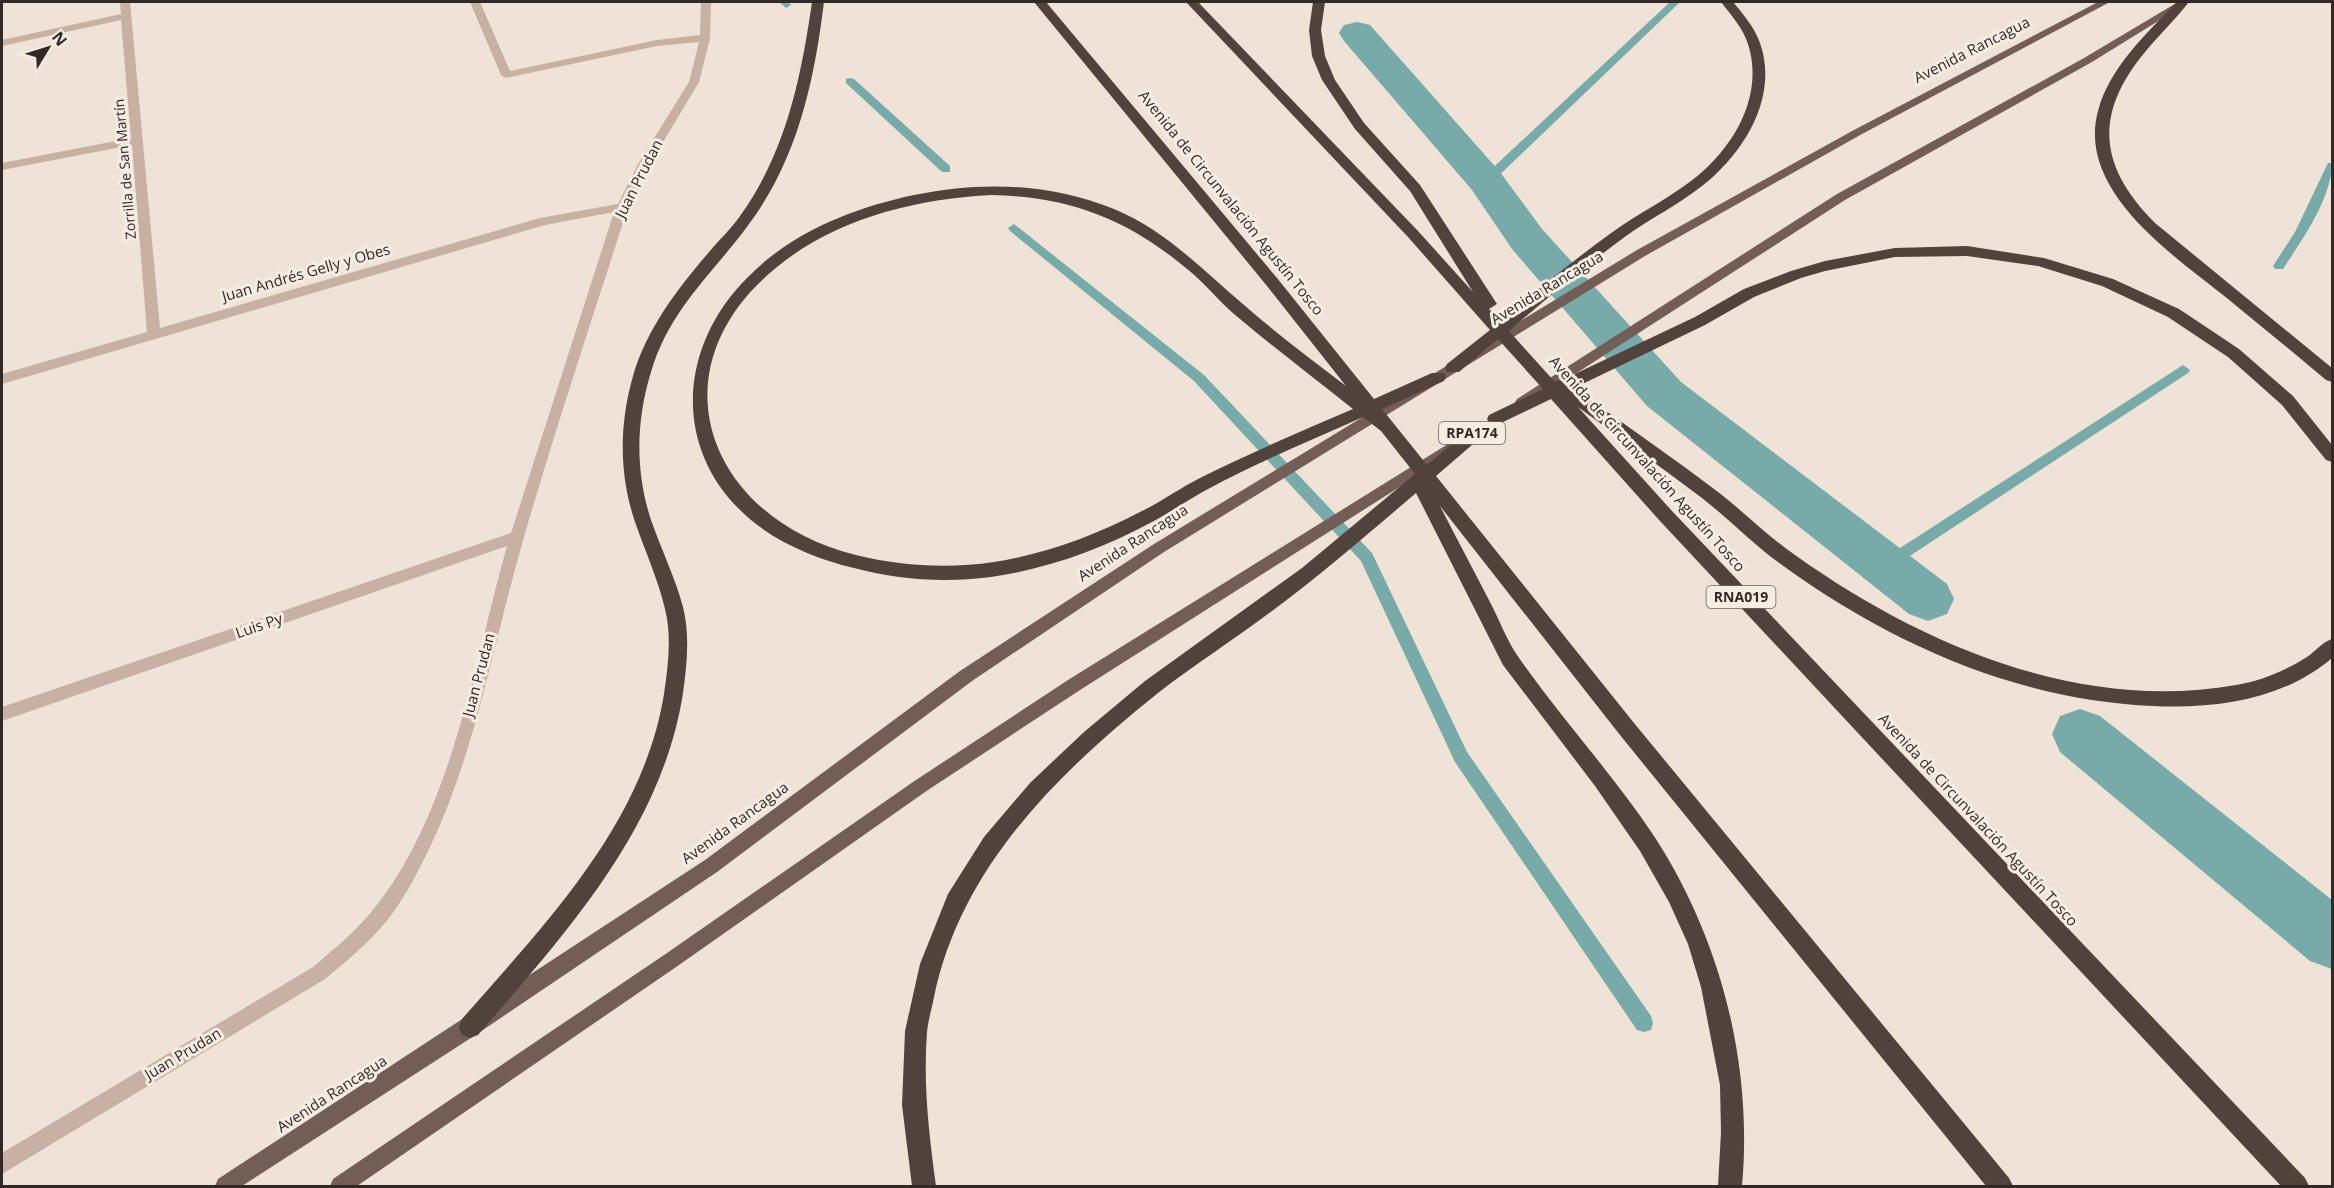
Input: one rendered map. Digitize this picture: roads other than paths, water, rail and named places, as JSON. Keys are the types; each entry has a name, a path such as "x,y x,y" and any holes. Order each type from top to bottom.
{"highway":[{"path":"470,1028 559,924 604,861 631,818 652,774 667,731 676,690 678,660 675,611 665,573 635,493 630,453 633,411 643,371 656,337 689,285 745,220 765,189 785,150 802,105 818,2"},
{"name":"Avenida de Circunvalación Agustín Tosco","path":"1040,2 1272,282 1635,738 2001,1186"},
{"name":"Avenida de Circunvalación Agustín Tosco","path":"1192,2 1413,234 1674,525 2297,1186"},
{"path":"1319,2 1313,35 1317,55 1328,80 1372,141 1416,189 1517,349"},
{"path":"1453,368 1621,233 1662,208 1706,176 1733,146 1754,109 1760,87 1760,65 1754,42 1742,20 1727,2"},
{"path":"2183,2 2126,69 2104,112 2102,131 2110,171 2122,193 2144,219 2171,245 2332,376"},
{"path":"1387,427 1239,310 1198,271 1166,245 1106,210 1076,200 1033,193 978,191 910,200 873,210 818,234 777,259 750,282 730,307 714,334 703,364 699,396 703,432 715,465 736,495 764,520 800,543 839,558 922,573 964,573 1018,566 1063,554 1108,537 1202,484 1438,377"},
{"path":"924,1186 915,1142 913,1083 919,1008 934,949 958,894 988,847 1033,792 1084,742 1152,687 1284,592 1488,424 1705,318 1749,294 1789,278 1825,265 1859,258 1898,251 1936,249 1983,252 2032,260 2083,274 2128,291 2173,312 2213,337 2251,365 2284,395 2316,431 2332,456"},
{"path":"1531,364 1708,494 1752,533 1827,586 1925,642 1981,664 2035,682 2094,694 2147,699 2201,699 2244,693 2289,678 2320,659 2332,647"},
{"path":"1400,444 1510,659 1602,780 1647,844 1676,895 1698,943 1712,987 1731,1085 1733,1132 1730,1186"}],"main road":[{"name":"Avenida Rancagua","path":"225,1186 470,1028 711,866 966,676 1221,509 1641,253 1858,132 2105,2"},
{"name":"RPA174","path":"340,1186 654,972 919,787 1074,685 1488,424 1841,197 2079,65 2183,2"}],"street":[{"name":"Zorrilla de San Martín","path":"124,2 138,140 153,334"},
{"path":"475,2 506,75 657,43 705,38"},
{"name":"Juan Prudan","path":"2,1164 319,973 349,949 386,907 425,843 450,781 517,537 622,207 644,164 694,82 705,38 706,2"},
{"path":"2,43 125,16"},
{"path":"2,167 138,140"},
{"name":"Juan Andrés Gelly y Obes","path":"2,379 544,221 622,207"},
{"name":"Luis Py","path":"2,714 517,537"}],"waterway":[{"path":"1486,181 1674,3"},
{"path":"1357,33 1486,181 1527,239 1664,394 1928,599"},
{"path":"850,81 946,169"},
{"path":"2279,266 2301,233 2332,166"},
{"path":"1014,228 1199,378 1367,557 1461,757 1644,1023"},
{"path":"1885,565 2183,370"},
{"path":"2080,734 2332,939"}]}
